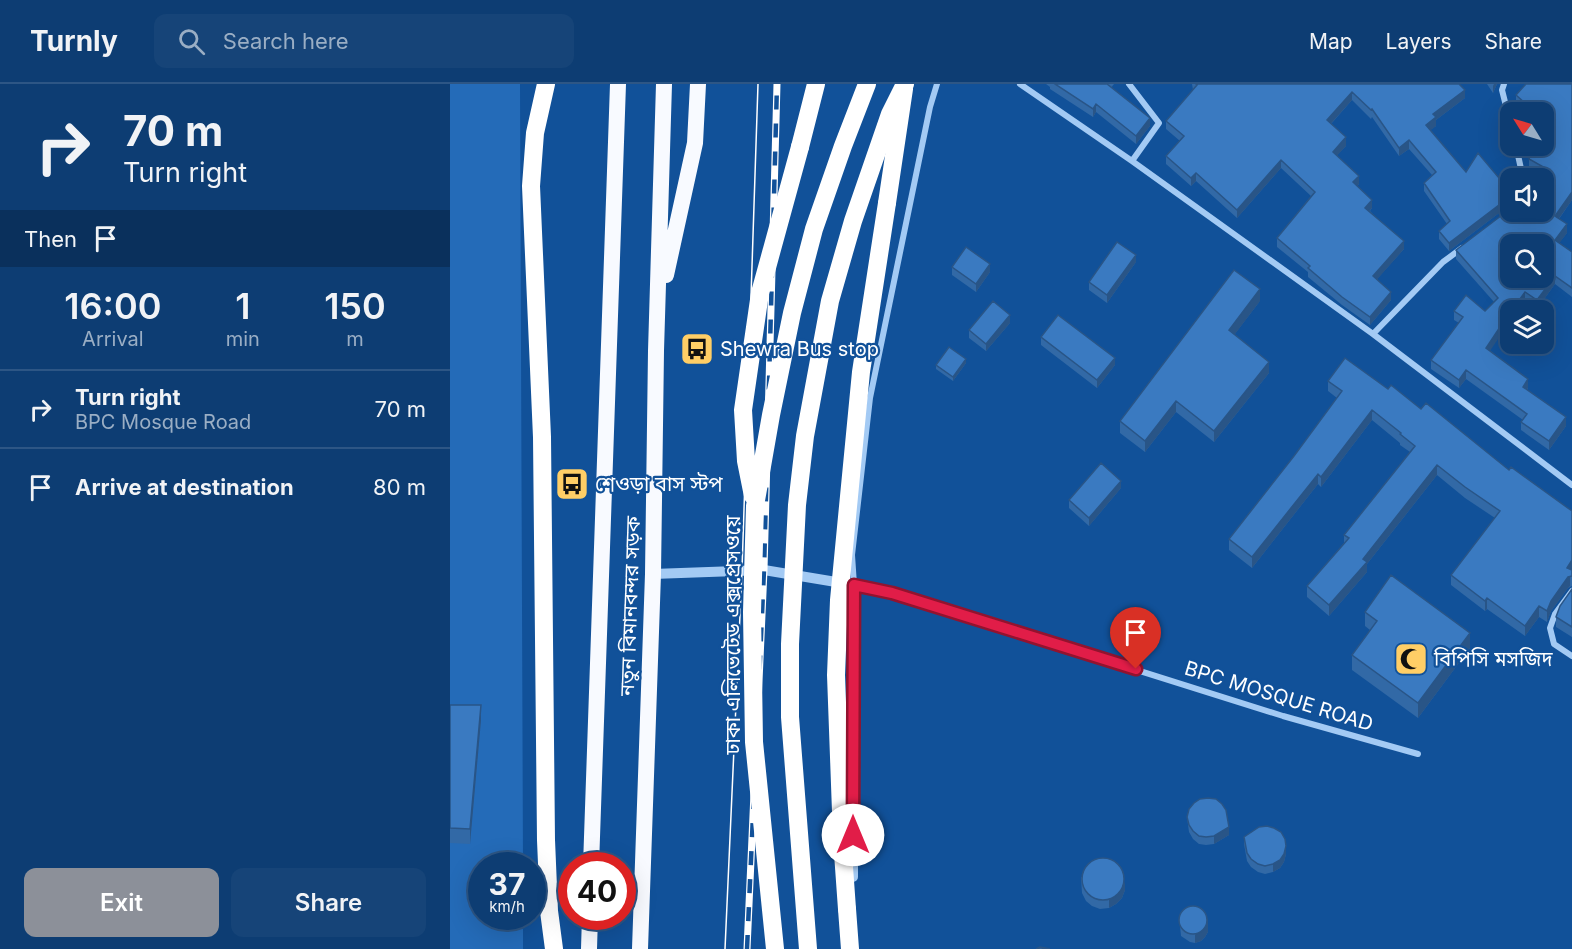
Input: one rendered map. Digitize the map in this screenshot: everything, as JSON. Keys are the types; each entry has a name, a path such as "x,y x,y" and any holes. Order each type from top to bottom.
{"highway":[{"path":"546,84 535,133 531,186 540,385 546,840 549,911 554,949"},
{"name":"নতুন বিমানবন্দর সড়ক","path":"591,852 618,84"},
{"name":"নতুন বিমানবন্দর সড়ক","path":"640,949 653,574 657,315 664,84"},
{"path":"657,315 694,143 698,84"},
{"path":"755,506 746,461 743,410 746,387 760,293 816,84"},
{"name":"ঢাকা এলিভেটেড এক্সপ্রেসওয়ে","path":"774,949 754,742 752,612 755,506 789,324 814,229 867,84"},
{"path":"851,949 838,753 836,675 839,600 861,372 905,84"},
{"path":"808,949 790,717 790,644 797,505 806,436 830,301 864,189 890,114 905,84"},
{"path":"589,949 590,930"}],"street":[{"path":"851,949 854,585 852,555 870,398 930,107 937,84"},
{"path":"1020,84 1132,161 1373,334 1572,485"},
{"path":"1129,84 1159,123 1132,161"},
{"path":"1504,84 1502,90 1505,102"},
{"path":"1373,334 1443,261 1472,240"},
{"path":"653,574 764,570 854,585"},
{"name":"BPC MOSQUE ROAD","path":"854,585 892,593 1283,716 1418,754"},
{"path":"1572,591 1555,614 1550,628 1554,644 1572,656"}],"shaded area":[{"path":"450,84 520,84 523,852 468,852 468,930 523,930 523,949 450,949"}],"building":[{"path":"1055,84 1107,84 1150,118 1136,136 1096,104 1093,109"},
{"path":"1459,84 1465,90 1433,114 1436,117 1426,125 1466,172 1478,153 1500,179 1500,204 1449,243 1439,231 1450,221 1424,183 1436,172 1409,140 1399,148 1372,109 1352,92 1327,120 1346,137 1333,152 1359,176 1353,182 1372,200 1365,208 1404,241 1373,276 1391,292 1370,317 1342,297 1277,238 1315,192 1281,160 1237,210 1196,173 1191,178 1166,156 1184,136 1166,121 1197,85"},
{"path":"1526,84 1572,84 1572,192 1555,216 1567,224 1555,240 1572,252 1572,288 1554,277 1554,234 1500,234 1500,288 1546,288 1537,300 1525,292 1519,300 1500,300 1500,327 1486,348 1528,379 1523,387 1566,417 1549,441 1521,422 1527,414 1466,370 1459,380 1431,360 1463,317 1454,311 1466,295 1485,311 1498,298 1456,250 1500,217 1500,222 1554,222 1554,168 1545,168 1529,159 1531,156 1554,156 1554,102 1524,102 1516,95"},
{"path":"1117,242 1136,255 1107,295 1089,282"},
{"path":"966,247 990,264 976,284 952,267"},
{"path":"1234,270 1260,289 1229,330 1269,362 1214,431 1176,401 1145,441 1120,421"},
{"path":"993,301 1010,315 986,344 969,330"},
{"path":"1058,315 1115,358 1097,380 1041,337"},
{"path":"949,347 966,359 953,377 936,365"},
{"path":"1345,358 1388,389 1391,385 1421,409 1426,403 1509,470 1511,467 1572,511 1572,560 1567,568 1572,570 1572,576 1568,577 1551,601 1547,611 1539,606 1525,626 1487,598 1485,601 1451,575 1500,511 1437,465 1363,559 1367,562 1329,605 1307,586 1349,538 1344,535 1415,446 1372,410 1321,477 1318,474 1252,557 1229,539 1342,391 1328,381"},
{"path":"1101,463 1121,481 1089,518 1069,500"},
{"name":"বিপিসি মসজিদ","path":"1391,575 1470,633 1418,703 1352,655 1377,621 1365,612"},
{"path":"1572,589 1572,627 1556,617 1560,606"},
{"path":"450,705 481,705 470,829 450,828"},
{"path":"1208,798 1216,799 1222,804 1226,810 1229,827 1214,836 1199,836 1189,825 1187,817 1194,803"},
{"path":"1267,826 1281,832 1286,846 1280,860 1265,866 1251,859 1247,853 1244,837 1259,827"},
{"path":"1103,858 1111,859 1118,864 1123,871 1123,887 1118,894 1111,899 1103,900 1095,899 1088,894 1083,887 1082,879 1083,871 1088,864 1095,859"},
{"path":"1193,906 1203,910 1207,920 1203,930 1193,934 1183,930 1179,920 1183,910"}],"tram line":[{"path":"725,949 742,570 758,84"}],"railway":[{"path":"747,949 764,570 777,84"}],"place":[{"name":"Shewra Bus stop","path":"697,349"},
{"name":"শেওড়া বাস স্টপ","path":"572,484"},
{"name":"বিপিসি মসজিদ","path":"1411,659"}],"route":[{"path":"853,835 854,585 892,593 1136,669"}]}
